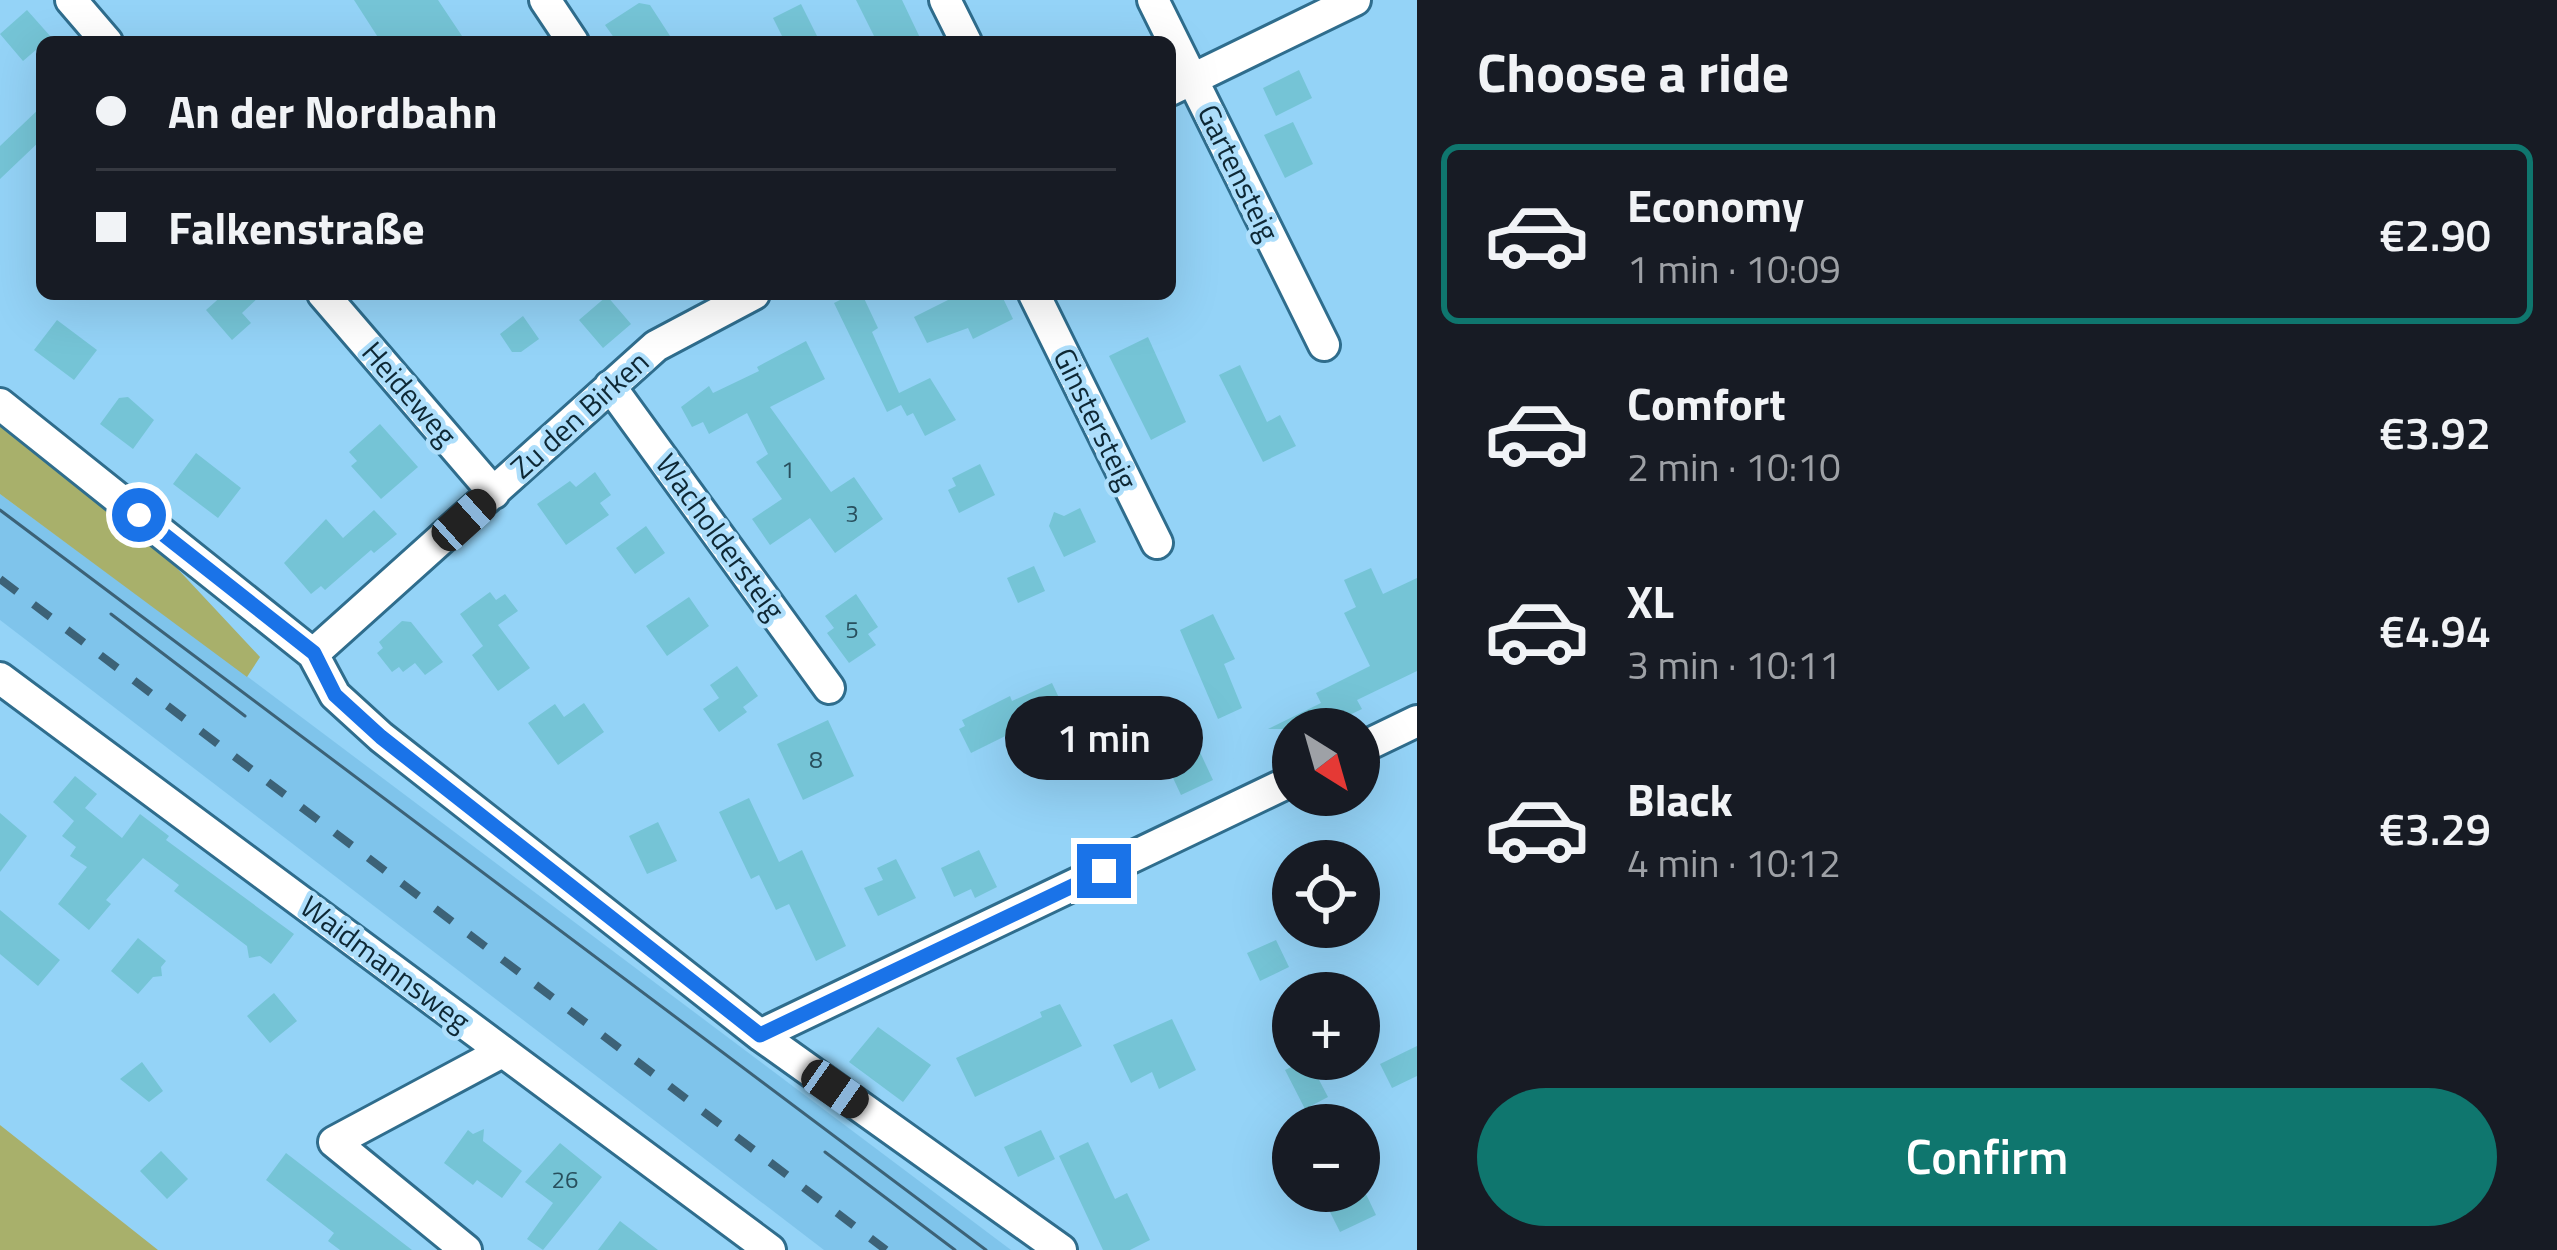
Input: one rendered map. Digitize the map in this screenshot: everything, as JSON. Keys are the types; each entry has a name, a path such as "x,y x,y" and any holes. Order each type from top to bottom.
{"street":[{"path":"71,0 102,36"},
{"path":"545,0 569,36"},
{"path":"945,0 963,36"},
{"name":"Gartensteig","path":"1153,0 1165,36"},
{"path":"1181,85 1355,0"},
{"name":"Gartensteig","path":"1181,85 1324,345"},
{"name":"Heideweg","path":"328,300 494,494"},
{"name":"Zu den Birken","path":"314,653 656,346 738,300"},
{"name":"Ginstersteig","path":"1037,300 1156,543"},
{"name":"Wacholdersteig","path":"610,386 829,688"},
{"path":"0,404 314,653 335,695 381,737 760,1035 1061,1250"},
{"name":"Waidmannsweg","path":"0,678 770,1250"},
{"path":"1380,739 1417,721"},
{"path":"760,1035 1272,790"},
{"path":"466,1250 334,1142 502,1052"}],"shaded area":[{"path":"0,494 1011,1250 824,1250 0,620"}],"green space":[{"path":"0,423 145,534 260,657 247,677 0,494"},
{"path":"0,1125 158,1250 0,1250"}],"building":[{"path":"354,0 438,0 462,36 377,36"},
{"path":"856,0 902,0 919,36 874,36"},
{"path":"639,3 650,5 670,36 613,36 605,25"},
{"path":"801,4 817,36 782,36 773,18"},
{"path":"27,10 50,36 36,36 36,50 23,61 0,34"},
{"path":"1299,70 1312,98 1276,116 1263,88"},
{"path":"36,112 36,145 0,179 0,146"},
{"path":"1293,122 1313,164 1285,178 1264,135"},
{"path":"217,300 256,300 242,313 251,323 232,340 206,310"},
{"path":"602,300 610,300 631,324 603,348 579,320"},
{"path":"865,300 878,328 872,332 899,393 930,378 956,420 925,436 913,413 907,416 901,405 887,412 834,303"},
{"path":"948,300 1004,300 1013,319 973,339 968,328 927,343 914,317"},
{"path":"523,316 539,339 521,352 512,352 500,334"},
{"path":"57,320 97,350 74,380 34,350"},
{"path":"1148,337 1186,422 1151,440 1109,356"},
{"path":"806,341 825,379 770,407 831,492 854,477 883,519 835,553 810,518 770,545 752,519 782,499 756,462 768,454 747,413 709,434 703,422 692,427 681,407 709,386 713,393"},
{"path":"1240,365 1267,422 1280,415 1296,446 1263,462 1219,375"},
{"path":"128,397 154,420 133,449 100,424 119,398"},
{"path":"380,424 418,467 381,499 351,466 357,461 349,452"},
{"path":"196,453 241,488 218,518 173,484"},
{"path":"980,464 995,495 959,513 948,490 956,486 952,478"},
{"path":"595,472 611,495 600,503 609,515 566,545 537,504 570,481 576,487"},
{"path":"1080,508 1096,542 1064,557 1049,526 1054,512 1064,516"},
{"path":"374,510 397,534 325,590 321,586 311,594 284,563 326,519 343,538"},
{"path":"646,526 665,553 635,574 616,548"},
{"path":"1034,566 1045,591 1018,603 1007,578"},
{"path":"1371,568 1383,594 1417,578 1417,671 1357,700 1361,708 1311,708 1321,703 1316,693 1370,666 1344,613 1356,607 1344,580"},
{"path":"490,592 496,600 505,594 518,611 498,625 530,668 498,691 472,655 483,646 460,614"},
{"path":"856,594 878,627 868,634 876,645 849,663 827,633 834,628 825,616"},
{"path":"689,597 709,626 667,656 646,626"},
{"path":"1213,614 1235,659 1224,664 1242,708 1218,719 1180,630"},
{"path":"402,621 411,622 443,662 425,675 415,663 403,672 399,667 392,672 377,653 383,648 379,642"},
{"path":"737,666 758,696 743,707 747,712 719,732 703,709 719,698 710,685"},
{"path":"1052,683 1087,757 1063,767 1040,719 971,753 959,729 965,726 962,720 1010,696 1012,701"},
{"path":"584,703 604,732 558,765 528,723 555,704 564,717"},
{"path":"828,720 854,776 803,800 777,744"},
{"path":"1198,748 1213,780 1181,795 1166,763"},
{"path":"75,776 97,794 85,808 122,838 140,814 169,836 166,840 294,934 271,964 260,956 249,958 247,946 174,891 179,885 143,858 106,900 111,904 89,930 58,904 87,867 70,856 76,847 62,836 74,821 53,802"},
{"path":"749,798 779,862 802,850 846,946 816,961 789,904 776,910 759,875 751,879 719,812"},
{"path":"0,813 27,836 0,872"},
{"path":"658,822 677,861 647,874 629,836"},
{"path":"979,850 997,887 975,898 971,889 954,897 941,868"},
{"path":"896,859 916,898 878,916 864,888 883,880 877,868"},
{"path":"0,910 60,960 38,986 0,954"},
{"path":"138,938 166,961 162,976 153,977 138,994 111,971"},
{"path":"1272,942 1289,967 1260,981 1247,953"},
{"path":"274,993 297,1021 270,1043 247,1016"},
{"path":"1060,1004 1082,1046 975,1097 956,1058"},
{"path":"1172,1019 1196,1070 1159,1089 1152,1072 1131,1083 1113,1045"},
{"path":"878,1027 931,1065 903,1102 849,1062"},
{"path":"1417,1046 1417,1076 1392,1088 1380,1064"},
{"path":"142,1062 163,1091 149,1102 120,1079"},
{"path":"1290,1080 1319,1080 1328,1097 1302,1104"},
{"path":"484,1129 483,1141 522,1171 502,1198 477,1180 473,1185 444,1163 468,1130 473,1134"},
{"path":"1041,1130 1055,1159 1018,1177 1004,1147"},
{"path":"1088,1142 1115,1199 1127,1193 1150,1240 1130,1250 1103,1250 1059,1156"},
{"path":"560,1143 602,1177 543,1250 527,1239 553,1203 525,1182"},
{"path":"161,1151 188,1179 167,1199 140,1171"},
{"path":"286,1153 412,1250 340,1250 328,1241 334,1233 266,1180"},
{"path":"1330,1212 1375,1212 1376,1215 1340,1232"},
{"path":"620,1221 658,1250 598,1250"}],"tram line":[{"path":"0,510 986,1250"},
{"path":"111,614 245,716"},
{"path":"825,1152 955,1250"}],"railway":[{"path":"0,579 886,1250"}],"route":[{"path":"139,515 314,653 335,695 381,737 760,1035 1104,871"}]}
